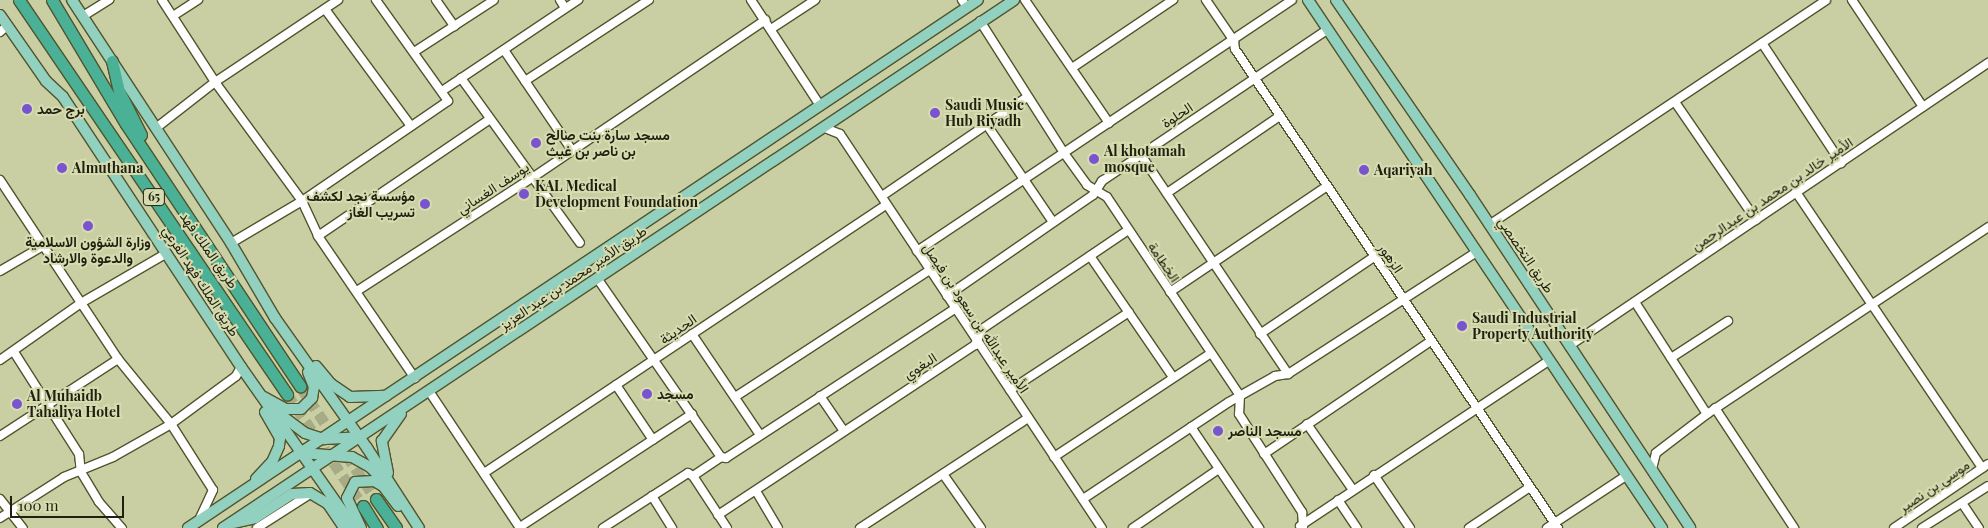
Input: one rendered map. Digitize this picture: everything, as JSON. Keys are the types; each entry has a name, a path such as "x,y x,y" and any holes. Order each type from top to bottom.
{"highway":[{"name":"طريق الملك فهد","path":"19,0 287,394"},
{"name":"طريق الملك فهد","path":"52,0 150,160 300,386"},
{"path":"112,61 118,91 140,133 150,160"},
{"path":"376,499 396,528"},
{"path":"363,506 377,528"}],"main road":[{"path":"72,0 231,243 275,318 359,438 418,528"},
{"name":"طريق الأمير محمد بن عبد العزيز","path":"188,528 415,378 964,4 978,0"},
{"name":"طريق الأمير محمد بن عبد العزيز","path":"226,526 825,128 1014,0"},
{"path":"1308,0 1475,253 1662,528"},
{"name":"طريق التخصصي","path":"1336,0 1489,225 1690,528"},
{"name":"طريق الملك فهد الفرعي","path":"0,15 4,29 46,82 63,97 241,367"},
{"path":"261,396 293,410 307,405 312,398 314,387 308,372 285,342 275,318"},
{"path":"275,318 342,392 350,397 387,396"},
{"path":"241,367 354,528"},
{"path":"241,367 280,438 272,462 246,490"},
{"path":"261,396 280,415 305,432 324,439 359,438"},
{"path":"411,403 382,441 388,473 418,528"},
{"path":"302,453 334,454 352,457 370,467 418,528"},
{"path":"361,528 349,507 346,494 355,482 367,480 383,486 418,528"},
{"path":"226,526 255,518 292,494 310,493 328,504 344,528"}],"street":[{"path":"83,16 109,0"},
{"path":"162,0 215,82 302,201 318,236 415,378"},
{"path":"173,16 198,0"},
{"path":"156,128 215,82 338,0"},
{"path":"231,243 302,201 448,101 376,0"},
{"path":"436,0 454,26"},
{"path":"414,52 494,0"},
{"path":"560,0 565,8"},
{"path":"442,91 578,0"},
{"path":"526,82 649,0"},
{"path":"752,0 819,104"},
{"path":"771,29 815,0"},
{"path":"1025,0 1109,123"},
{"path":"1072,68 1173,0"},
{"name":"الزهور","path":"1206,0 1234,41 1235,49 1530,488 1557,525"},
{"path":"917,251 1234,41 1292,0"},
{"path":"1489,225 1826,0"},
{"path":"1852,0 1923,107"},
{"path":"325,9 411,126"},
{"name":"يوسف الغساني","path":"357,291 532,178 571,149 764,20"},
{"name":"الخطامة","path":"980,22 1064,153 1087,185 1107,198 1240,396 1239,414 1302,512 1301,527"},
{"name":"الحلوة","path":"947,296 1095,191 1102,181 1328,29"},
{"path":"1762,43 1841,162"},
{"path":"504,50 571,149"},
{"name":"الأمير خالد بن محمد بن عبدالرحمن","path":"1569,346 1988,63"},
{"path":"461,78 489,120 580,242"},
{"path":"882,196 1027,97"},
{"path":"1675,102 1756,220"},
{"path":"1167,193 1280,116"},
{"path":"318,236 489,120"},
{"path":"987,125 1053,222"},
{"name":"الأمير عبدالله بن سعود بن فيصل","path":"825,128 840,134 882,196 886,206 1102,528"},
{"path":"1141,155 1288,374"},
{"path":"0,180 118,359 170,424 213,490 199,520"},
{"path":"1170,292 1327,186"},
{"path":"1796,192 1985,466"},
{"name":"الحديثة","path":"484,473 886,206"},
{"path":"1652,469 1656,453 1715,408 1988,229"},
{"name":"البغوي","path":"718,515 975,345 982,329 1128,230"},
{"path":"0,271 43,246"},
{"path":"0,360 14,352 81,303 167,253"},
{"path":"1082,499 1240,396 1275,376 1288,374 1475,253"},
{"path":"1090,256 1172,377"},
{"path":"1260,334 1375,256"},
{"path":"735,397 930,270"},
{"path":"597,278 724,457"},
{"path":"1635,302 1707,414"},
{"path":"693,476 955,309"},
{"path":"1010,390 1129,312"},
{"path":"1672,358 1728,321"},
{"path":"692,334 760,435"},
{"path":"1264,454 1431,340"},
{"path":"14,352 50,404 80,454 81,472 99,502 122,528"},
{"path":"1054,457 1172,377 1211,353"},
{"path":"0,436 118,359"},
{"path":"1301,527 1374,475 1548,361"},
{"path":"0,518 64,477 81,472 170,424 236,376 241,367"},
{"path":"616,385 653,440"},
{"path":"429,391 520,528 692,414"},
{"path":"820,396 844,431"},
{"path":"1715,408 1794,528"},
{"path":"860,528 1028,418"},
{"path":"1307,424 1353,490"},
{"path":"1192,427 1259,528"},
{"name":"موسى بن نصير","path":"1894,528 1985,466"},
{"path":"1132,528 1219,469"},
{"path":"603,528 688,473 693,476 727,528"},
{"path":"943,474 981,528"},
{"path":"1374,475 1410,528"},
{"path":"1547,528 1557,525 1626,476"},
{"path":"1922,528 1988,486"},
{"path":"1469,528 1530,488"},
{"path":"756,490 778,528"},
{"path":"257,528 310,493"},
{"path":"652,496 672,528"},
{"path":"0,499 23,528"},
{"path":"1338,500 1357,528"},
{"path":"1933,502 1942,516"},
{"path":"1962,503 1979,528"}],"tunnel":[{"path":"300,386 376,499"},
{"path":"287,394 363,506"}],"place":[{"name":"برج حمد","path":"27,109"},
{"name":"Saudi Music Hub Riyadh","path":"935,113"},
{"name":"مسجد سارة بنت صالح بن ناصر بن غيث","path":"536,143"},
{"name":"Al khotamah mosque","path":"1094,159"},
{"name":"Almuthana","path":"62,168"},
{"name":"Aqariyah","path":"1364,170"},
{"name":"KAL Medical Development Foundation","path":"524,194"},
{"name":"مؤسسة نجد لكشف تسريب الغاز","path":"425,204"},
{"name":"وزارة الشؤون الاسلامية والدعوة والارشاد","path":"88,226"},
{"name":"Saudi Industrial Property Authority","path":"1462,326"},
{"name":"مسجد","path":"647,394"},
{"name":"Al Muhaidb Tahaliya Hotel","path":"17,404"},
{"name":"مسجد الناصر","path":"1218,431"}]}
